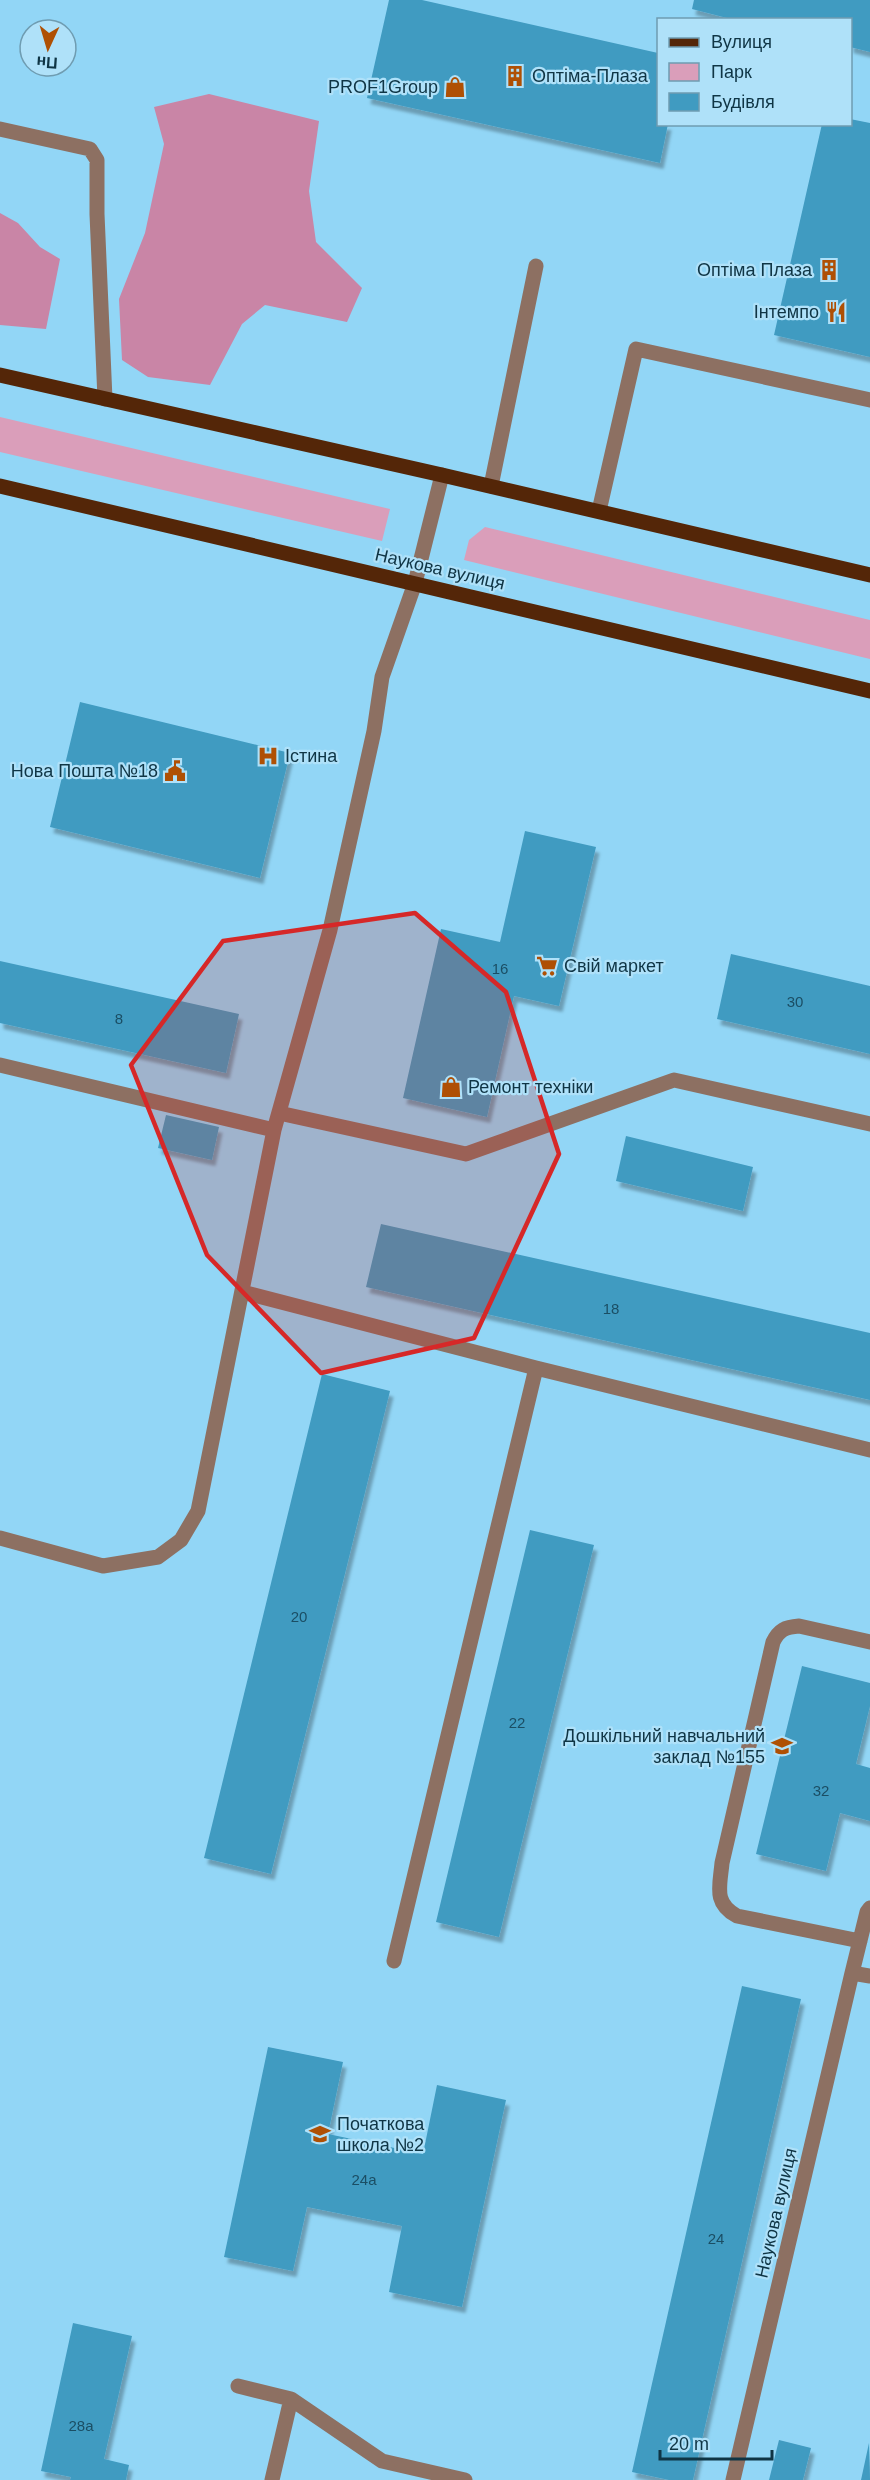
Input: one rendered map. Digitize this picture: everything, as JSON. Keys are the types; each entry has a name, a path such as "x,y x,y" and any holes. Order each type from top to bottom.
{"main road":[{"path":"0,375 491,486 870,575"},
{"name":"Наукова вулиця","path":"0,486 870,691"}],"lane":[{"path":"0,129 90,149 97,160 97,214 105,399"},
{"path":"491,486 536,266"},
{"path":"599,512 636,349 870,400"},
{"path":"0,1538 103,1566 158,1557 181,1540 198,1511 274,1130 330,930 374,731 382,677 415,583 442,475"},
{"path":"0,1065 274,1130"},
{"path":"279,1113 466,1154 674,1080 870,1124"},
{"path":"242,1292 536,1368 870,1450"},
{"path":"394,1961 536,1368"},
{"path":"860,1941 737,1916 727,1911 721,1902 719,1891 725,1851 773,1642 778,1632 788,1627 800,1626 870,1642"},
{"name":"Наукова вулиця","path":"733,2480 852,1973 869,1910"},
{"path":"852,1973 870,1976"},
{"path":"238,2386 291,2398 382,2461 465,2480"},
{"path":"272,2480 291,2398"}],"highlighted area":[{"path":"415,913 506,992 559,1154 474,1338 321,1373 207,1255 131,1065 223,941"}],"green space":[{"path":"0,417 390,509 382,541 0,452"},
{"path":"485,527 870,620 870,659 464,560 469,540"}],"shaded area":[{"path":"209,94 319,121 309,191 316,242 362,288 347,322 265,305 242,324 210,385 148,377 122,360 119,299 145,233 164,144 154,107"},
{"path":"0,213 18,223 40,247 60,259 46,329 0,325"}],"building":[{"name":"Оптіма-Плаза","path":"389,0 422,0 657,53 657,126 668,126 660,163 367,98"},
{"path":"694,0 870,0 870,52 852,48 852,18 727,18 692,9"},
{"name":"Оптіма Плаза","path":"852,119 870,123 870,357 774,335 822,126 852,126"},
{"path":"80,702 290,753 260,878 50,827"},
{"path":"525,831 596,847 559,1006 514,996 487,1117 403,1098 441,929 500,942"},
{"path":"731,954 870,986 870,1054 717,1019"},
{"path":"0,961 239,1014 226,1073 0,1023"},
{"path":"166,1115 219,1127 212,1160 158,1148"},
{"path":"626,1136 753,1167 743,1211 616,1181"},
{"path":"381,1224 870,1333 870,1400 366,1287"},
{"path":"322,1374 390,1391 271,1874 204,1858"},
{"path":"530,1530 594,1545 499,1937 436,1922"},
{"path":"802,1666 870,1683 870,1706 856,1764 870,1768 870,1821 840,1813 826,1871 756,1854"},
{"path":"742,1986 801,1999 693,2480 669,2480 632,2472"},
{"path":"268,2047 343,2062 328,2134 423,2154 437,2085 506,2100 462,2307 389,2292 402,2226 307,2207 293,2271 224,2257"},
{"path":"73,2323 132,2336 104,2459 129,2465 126,2480 70,2480 71,2477 41,2471"},
{"path":"779,2440 811,2448 803,2480 769,2480"},
{"path":"869,2443 870,2480 861,2480"}],"place":[{"name":"Оптіма-Плаза","path":"515,76"},
{"name":"PROF1Group","path":"455,87"},
{"name":"Оптіма Плаза","path":"829,270"},
{"name":"Інтемпо","path":"836,312"},
{"name":"Істина","path":"268,756"},
{"name":"Нова Пошта №18","path":"175,771"},
{"name":"Свiй маркет","path":"547,966"},
{"name":"Ремонт техніки","path":"451,1087"},
{"name":"Дошкільний навчальний заклад №155","path":"782,1746"},
{"name":"Початкова школа №2","path":"320,2134"}]}
